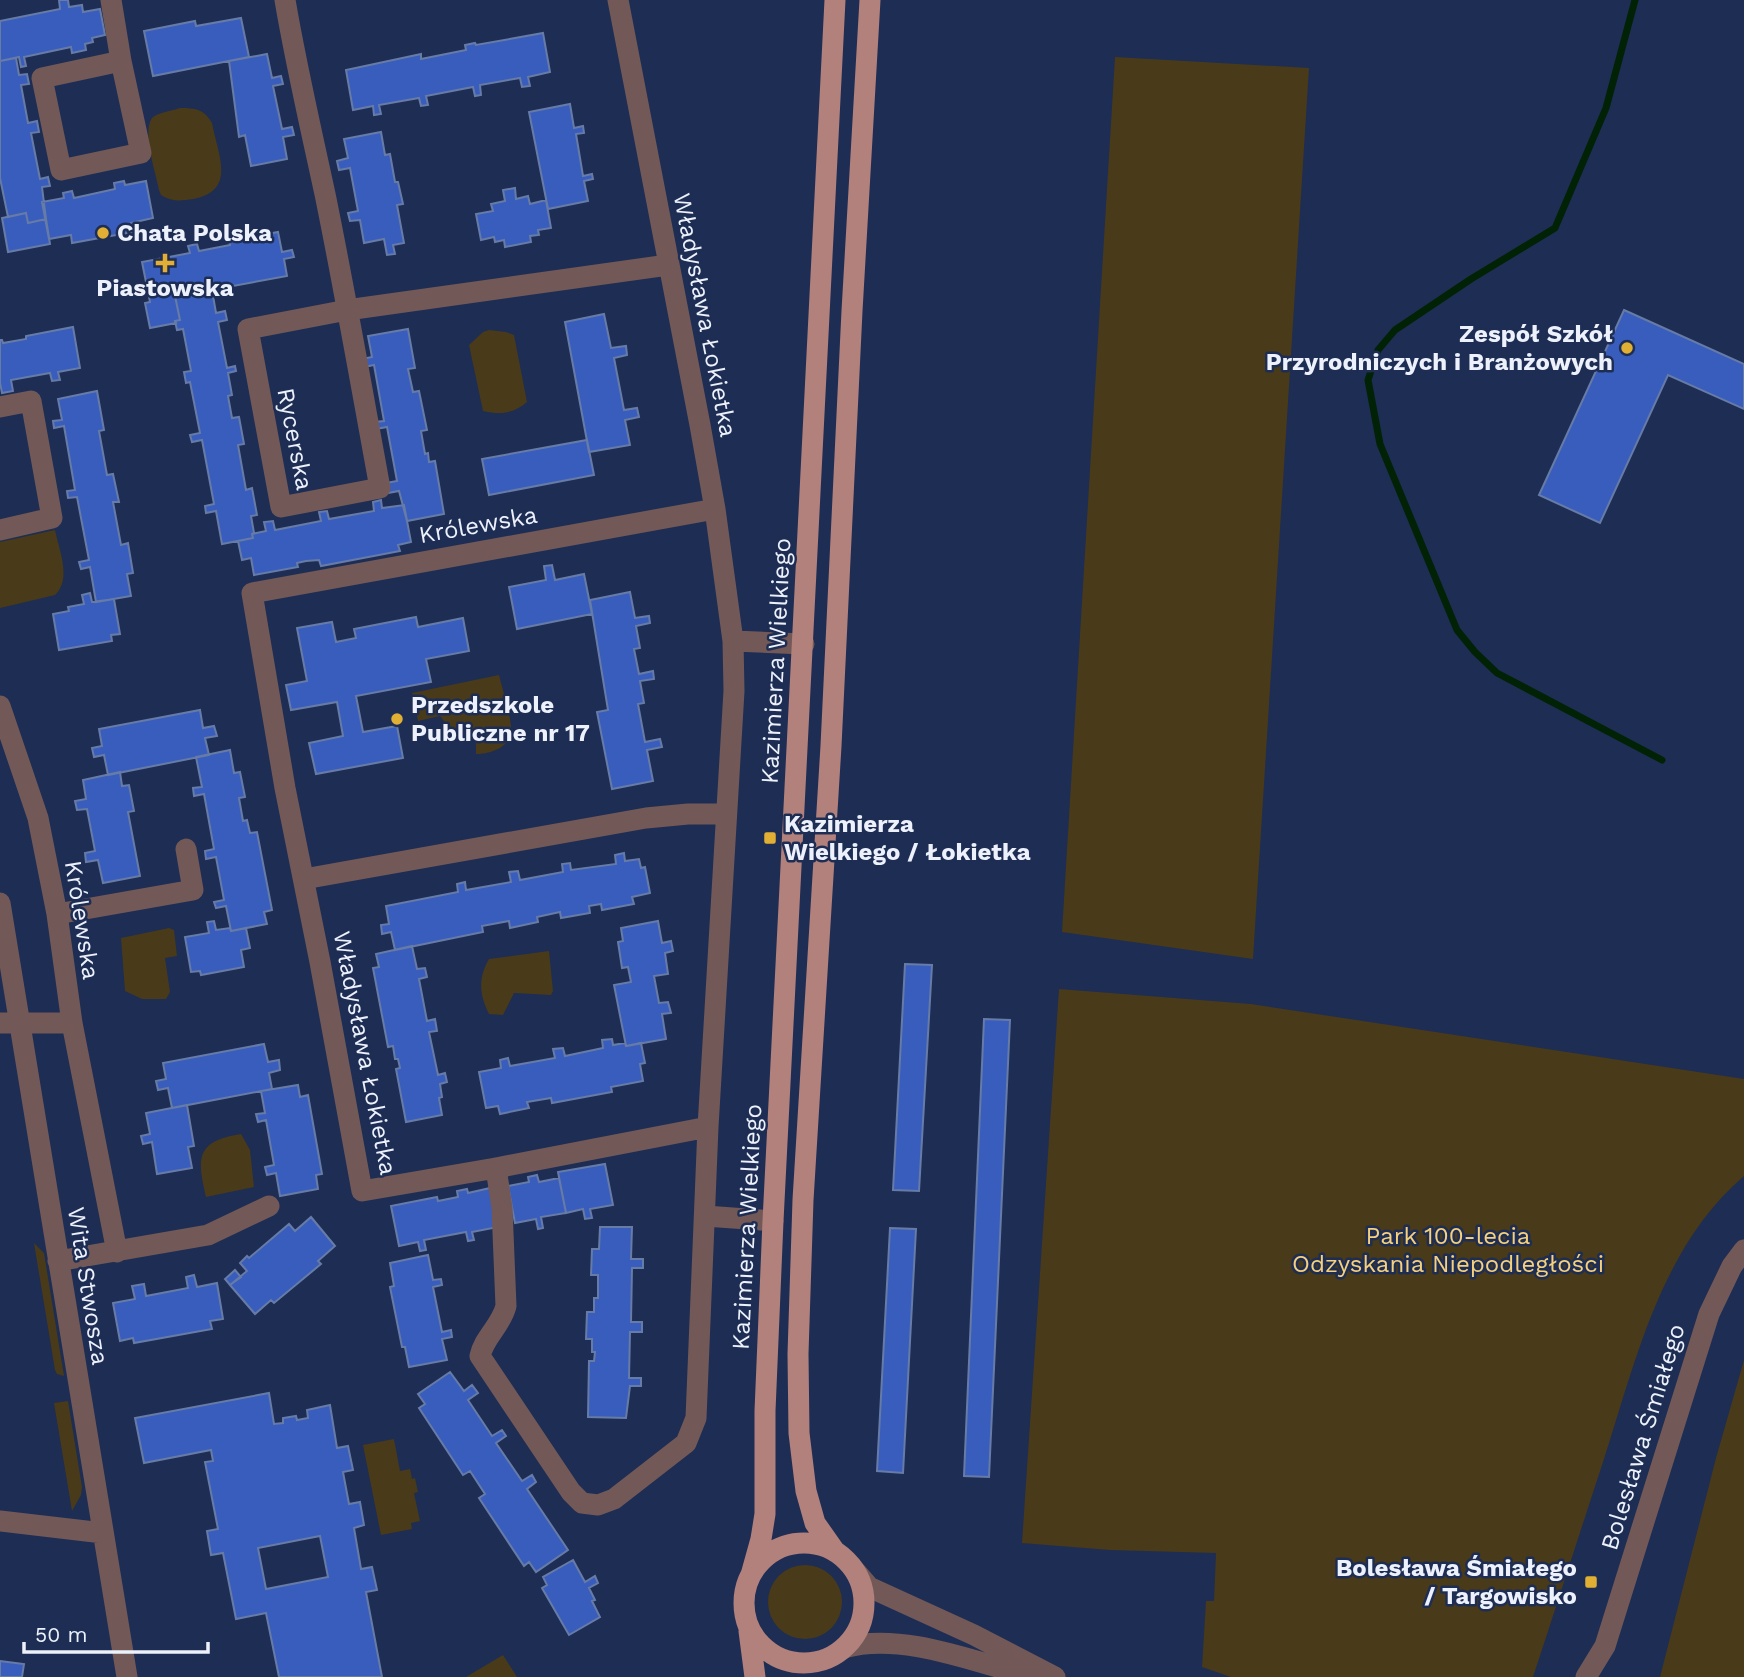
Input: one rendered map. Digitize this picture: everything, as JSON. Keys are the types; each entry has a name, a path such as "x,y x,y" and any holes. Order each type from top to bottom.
{"main road":[{"name":"Kazimierza Wielkiego","path":"751,1575 765,1514 765,1411 773,1221 804,644 832,5"},
{"path":"811,1677 855,1635 863,1611 862,1586 856,1572 846,1559 834,1550 815,1523 806,1491 799,1433 798,1354 804,1186 871,5"},
{"path":"755,1677 744,1605 751,1575 772,1552 787,1546 802,1543 834,1550"},
{"path":"747,1622 761,1643 780,1658 814,1662 837,1652"}],"street":[{"path":"111,0 141,153 61,170 43,78 121,61"},
{"name":"Rycerska","path":"285,0 347,310 380,488 281,507 248,328 347,310 668,265"},
{"name":"Władysława Łokietka","path":"496,1168 502,1208 506,1306 503,1317 482,1346 480,1356 571,1492 583,1503 598,1506 614,1499 687,1443 696,1418 708,1126 734,691 733,641 715,509 618,0"},
{"path":"0,407 31,401 52,518 0,530"},
{"name":"Królewska","path":"252,593 715,509"},
{"name":"Władysława Łokietka","path":"252,593 285,788 362,1191 496,1168 708,1126"},
{"path":"733,641 804,644"},
{"name":"Królewska","path":"0,706 38,818 57,914 72,1023 117,1252"},
{"path":"304,879 646,818 726,814"},
{"path":"57,914 194,890 186,849"},
{"name":"Wita Stwosza","path":"0,903 11,1023 58,1261 127,1677"},
{"path":"11,1023 72,1023"},
{"path":"58,1261 217,1233 269,1206"},
{"path":"705,1216 773,1221"},
{"name":"Bolesława Śmiałego","path":"1586,1677 1605,1646 1709,1314 1732,1266 1744,1250"},
{"path":"0,1521 103,1533"},
{"path":"856,1572 869,1587 974,1635 1055,1677"},
{"path":"837,1652 858,1643 922,1648 1032,1677"},
{"name":"Bolesława Śmiałego","path":"1604,1677 1605,1646"}],"green space":[{"path":"1115,57 1309,68 1253,959 1062,932"},
{"path":"180,108 199,110 209,118 221,170 220,180 207,195 181,200 161,195 150,152 148,131 153,117"},
{"path":"489,330 514,335 527,402 506,413 483,411 469,345"},
{"path":"55,530 64,573 60,588 55,595 0,608 0,542"},
{"path":"499,675 511,731 507,742 498,749 476,754 476,738 447,725 440,716 418,721 412,693"},
{"path":"169,928 174,930 177,956 165,958 170,992 166,999 142,999 125,991 121,938"},
{"path":"549,951 553,991 551,995 514,993 503,1015 489,1014 481,986 489,959"},
{"name":"Park 100-lecia Odzyskania Niepodległości","path":"1059,989 1251,1004 1744,1079 1744,1176 1715,1204 1692,1236 1655,1307 1640,1345 1533,1677 1231,1677 1202,1667 1206,1601 1214,1601 1216,1553 1110,1550 1022,1543"},
{"path":"241,1134 250,1150 254,1187 206,1197 201,1172 203,1154 215,1141"},
{"path":"34,1243 44,1253 64,1376 57,1374 55,1370"},
{"path":"1744,1360 1744,1677 1660,1677 1716,1458"},
{"path":"68,1401 82,1487 81,1495 72,1511 54,1403"},
{"path":"394,1439 400,1471 410,1469 412,1479 415,1478 418,1492 414,1493 420,1521 411,1523 412,1529 381,1535 363,1445"},
{"path":"805,1565 826,1571 836,1581 842,1602 836,1623 826,1633 805,1639 784,1633 774,1623 768,1602 774,1581 784,1571"},
{"path":"503,1655 517,1677 466,1677"}],"building":[{"path":"59,0 68,0 69,7 82,5 83,12 100,9 105,35 92,38 93,42 85,44 86,50 72,53 71,47 24,57 26,66 21,67 19,57 0,61 0,21 60,9"},
{"path":"241,18 249,57 153,76 144,31 195,21 196,26"},
{"path":"543,33 550,72 528,77 530,86 522,87 520,78 480,85 481,95 475,96 473,87 426,96 428,105 421,106 419,98 379,105 381,114 374,115 373,106 353,110 346,70 421,54 421,59 466,50 465,45"},
{"path":"267,54 272,78 281,76 283,84 273,86 282,129 292,127 294,135 283,137 287,159 251,166 245,135 239,137 229,61"},
{"path":"16,58 19,75 27,74 29,84 21,85 28,123 37,121 39,132 31,133 40,179 48,177 50,186 42,187 46,219 28,223 26,213 8,217 0,178 0,61"},
{"path":"570,104 574,128 583,126 584,133 576,134 583,176 592,174 593,179 584,181 588,201 548,209 529,112"},
{"path":"381,132 385,155 390,154 395,182 398,182 403,204 397,205 404,243 393,245 395,254 387,255 384,239 364,243 360,220 350,221 348,213 358,211 350,168 339,170 337,161 348,158 344,139"},
{"path":"124,181 125,185 146,181 153,218 131,223 133,232 72,243 71,235 49,239 42,202 64,198 63,193 72,191 74,198 115,189 114,183"},
{"path":"515,188 516,199 528,196 530,204 546,200 551,228 538,230 539,235 530,236 531,242 505,247 504,240 495,242 494,237 481,240 476,214 493,211 491,204 505,201 503,190"},
{"path":"26,213 28,223 46,219 50,244 8,252 2,218"},
{"path":"278,232 282,252 292,250 294,257 284,259 287,276 222,288 224,295 213,297 212,290 175,296 180,320 150,328 145,303 150,302 142,262 190,253 188,246 197,244 199,251 230,245 229,241"},
{"path":"212,290 216,313 225,311 227,320 218,322 227,368 235,366 236,371 228,373 232,395 228,396 232,418 239,417 244,444 238,445 246,490 252,488 257,515 251,516 253,538 222,544 216,511 206,513 205,506 214,504 202,440 192,442 190,435 200,433 190,382 186,383 184,372 191,371 183,329 177,330 175,321 180,320 175,296"},
{"path":"1624,310 1744,364 1744,409 1668,375 1600,523 1539,495"},
{"path":"604,314 611,348 626,346 627,355 614,358 624,410 637,408 639,417 625,420 630,445 589,452 565,322"},
{"path":"73,327 80,368 58,372 60,380 52,381 50,373 11,380 13,391 2,393 0,340 3,343 26,339 26,336"},
{"path":"408,329 415,368 408,369 413,392 419,391 427,430 421,431 425,454 428,453 429,462 435,461 444,514 407,521 399,491 388,493 386,483 397,481 387,427 376,429 375,422 384,421 374,365 364,367 362,359 372,357 368,336"},
{"path":"97,391 104,430 99,431 107,475 113,474 119,502 113,502 121,545 128,543 133,573 127,574 131,596 96,602 90,567 81,569 79,562 89,560 77,497 68,498 67,491 75,490 64,426 54,428 53,421 62,420 58,399"},
{"path":"587,440 594,475 489,495 482,459"},
{"path":"381,500 382,508 404,505 411,542 398,545 400,551 321,566 319,560 306,561 297,563 298,567 254,575 251,558 242,560 238,541 253,538 252,534 266,531 264,522 273,521 275,530 321,521 319,512 327,511 329,519 374,511 373,502"},
{"path":"552,565 555,580 584,574 592,614 517,629 509,587 546,580 544,566"},
{"path":"630,592 635,618 649,616 650,623 636,626 640,648 634,649 639,674 653,671 654,679 640,681 644,703 638,704 645,742 660,739 662,747 647,750 653,781 612,789 597,712 608,710 590,600"},
{"path":"90,593 92,602 114,599 120,634 111,635 112,641 59,650 53,614 84,604 82,595"},
{"path":"416,617 418,627 463,618 469,651 426,659 431,682 356,696 363,732 397,726 403,758 316,774 309,743 343,736 337,702 291,710 286,685 307,681 297,628 332,622 336,642 356,638 354,629"},
{"path":"200,710 203,728 214,726 217,736 205,738 209,755 108,775 104,755 94,757 92,748 102,746 99,729"},
{"path":"230,750 234,773 240,772 245,797 239,798 243,821 247,820 250,833 257,832 272,910 264,912 267,924 231,931 226,906 216,908 214,902 224,900 216,857 206,859 205,851 214,849 204,794 194,796 193,788 202,787 196,757"},
{"path":"120,772 122,786 129,785 134,811 128,812 140,876 103,883 98,860 86,862 85,853 95,851 87,809 77,810 75,801 86,799 83,780"},
{"path":"624,853 625,861 639,859 641,868 645,867 650,893 632,897 634,904 602,910 601,904 589,906 590,913 561,918 560,912 537,917 538,922 510,928 509,921 482,926 483,932 395,950 391,932 382,934 381,925 389,924 386,906 458,892 457,884 465,882 466,890 511,882 509,872 518,871 520,880 563,872 562,864 570,863 571,870 616,864 615,855"},
{"path":"214,921 216,930 246,928 250,948 241,950 244,967 201,975 200,971 191,972 185,937 209,933 207,922"},
{"path":"658,921 662,943 671,941 673,951 665,953 668,974 654,976 659,1003 668,1002 671,1013 662,1014 666,1039 626,1046 614,985 631,982 628,967 622,968 618,942 623,941 621,928"},
{"path":"412,946 417,969 425,968 427,977 419,979 427,1021 435,1019 437,1031 429,1032 438,1075 445,1073 447,1082 440,1084 442,1115 406,1122 396,1069 400,1068 393,1046 388,1047 373,968 379,967 376,954"},
{"path":"905,964 932,965 919,1191 893,1190"},
{"path":"984,1019 1010,1020 989,1477 964,1476"},
{"path":"612,1039 613,1045 641,1043 645,1063 640,1064 643,1081 611,1087 612,1092 552,1103 551,1098 527,1102 529,1108 500,1114 498,1106 486,1108 479,1072 501,1068 500,1060 508,1058 510,1066 555,1058 553,1049 563,1048 565,1056 603,1048 602,1040"},
{"path":"264,1044 268,1062 279,1060 280,1070 269,1073 272,1089 172,1108 168,1088 158,1090 156,1081 166,1079 163,1063"},
{"path":"298,1085 300,1097 308,1095 322,1174 316,1175 318,1189 280,1196 276,1173 267,1175 265,1167 274,1165 266,1120 258,1122 256,1114 265,1113 261,1091"},
{"path":"187,1105 194,1146 188,1147 192,1168 157,1174 152,1142 143,1144 141,1136 150,1134 146,1113"},
{"path":"605,1164 613,1205 590,1209 592,1218 585,1219 583,1209 566,1213 558,1172"},
{"path":"537,1175 539,1182 559,1178 566,1213 541,1217 543,1228 538,1229 536,1219 515,1223 508,1186 529,1182 528,1177"},
{"path":"490,1188 498,1227 472,1232 474,1240 468,1241 466,1232 424,1240 426,1250 420,1251 418,1242 399,1246 391,1206 437,1197 438,1201 458,1197 457,1191 467,1189 468,1193"},
{"path":"311,1217 335,1246 318,1261 321,1264 274,1303 271,1300 255,1314 230,1285 247,1271 240,1263 289,1224 295,1231"},
{"path":"600,1227 632,1227 631,1259 643,1259 643,1268 632,1268 631,1322 642,1322 642,1332 630,1332 629,1378 641,1378 641,1386 630,1386 626,1418 588,1417 589,1361 594,1361 595,1352 592,1352 592,1339 586,1339 587,1312 594,1312 594,1298 598,1298 598,1275 591,1275 592,1249 599,1249"},
{"path":"890,1228 916,1229 903,1473 877,1471"},
{"path":"428,1255 433,1280 441,1279 442,1285 433,1287 442,1332 451,1330 452,1337 442,1339 447,1360 409,1367 405,1347 402,1347 390,1287 394,1286 390,1263"},
{"path":"235,1270 241,1277 230,1285 225,1279"},
{"path":"194,1275 197,1287 217,1283 223,1319 210,1321 212,1329 134,1343 133,1338 120,1341 113,1303 135,1299 132,1286 144,1284 146,1296 188,1288 186,1277"},
{"path":"450,1372 464,1391 472,1385 478,1393 468,1400 492,1436 502,1430 506,1436 496,1443 522,1481 532,1475 536,1482 527,1489 568,1550 536,1572 529,1562 524,1566 479,1498 485,1494 470,1471 463,1475 419,1408 425,1404 418,1394"},
{"path":"269,1393 274,1424 283,1423 283,1418 308,1418 307,1410 330,1405 337,1448 348,1446 353,1470 343,1472 349,1504 360,1502 364,1525 354,1528 361,1569 372,1567 377,1590 366,1592 382,1677 279,1677 266,1613 236,1619 223,1553 211,1555 207,1531 218,1529 205,1462 213,1461 211,1450 144,1463 135,1418","holes":["320,1536 328,1577 266,1589 258,1548"]},
{"path":"573,1560 585,1582 595,1576 598,1583 589,1588 600,1617 569,1635 542,1588 547,1585 543,1577"},
{"path":"0,1661 24,1664 22,1677 0,1677"}],"waterway":[{"path":"1635,0 1606,108 1555,228 1471,279 1395,330 1378,350 1368,380 1380,444 1457,630 1497,673 1662,760"}],"place":[{"name":"Chata Polska","path":"103,233"},
{"name":"Piastowska","path":"165,263"},
{"name":"Zespół Szkół Przyrodniczych i Branżowych","path":"1627,348"},
{"name":"Przedszkole Publiczne nr 17","path":"397,719"},
{"name":"Kazimierza Wielkiego / Łokietka","path":"770,838"},
{"name":"Bolesława Śmiałego / Targowisko","path":"1591,1582"}]}
